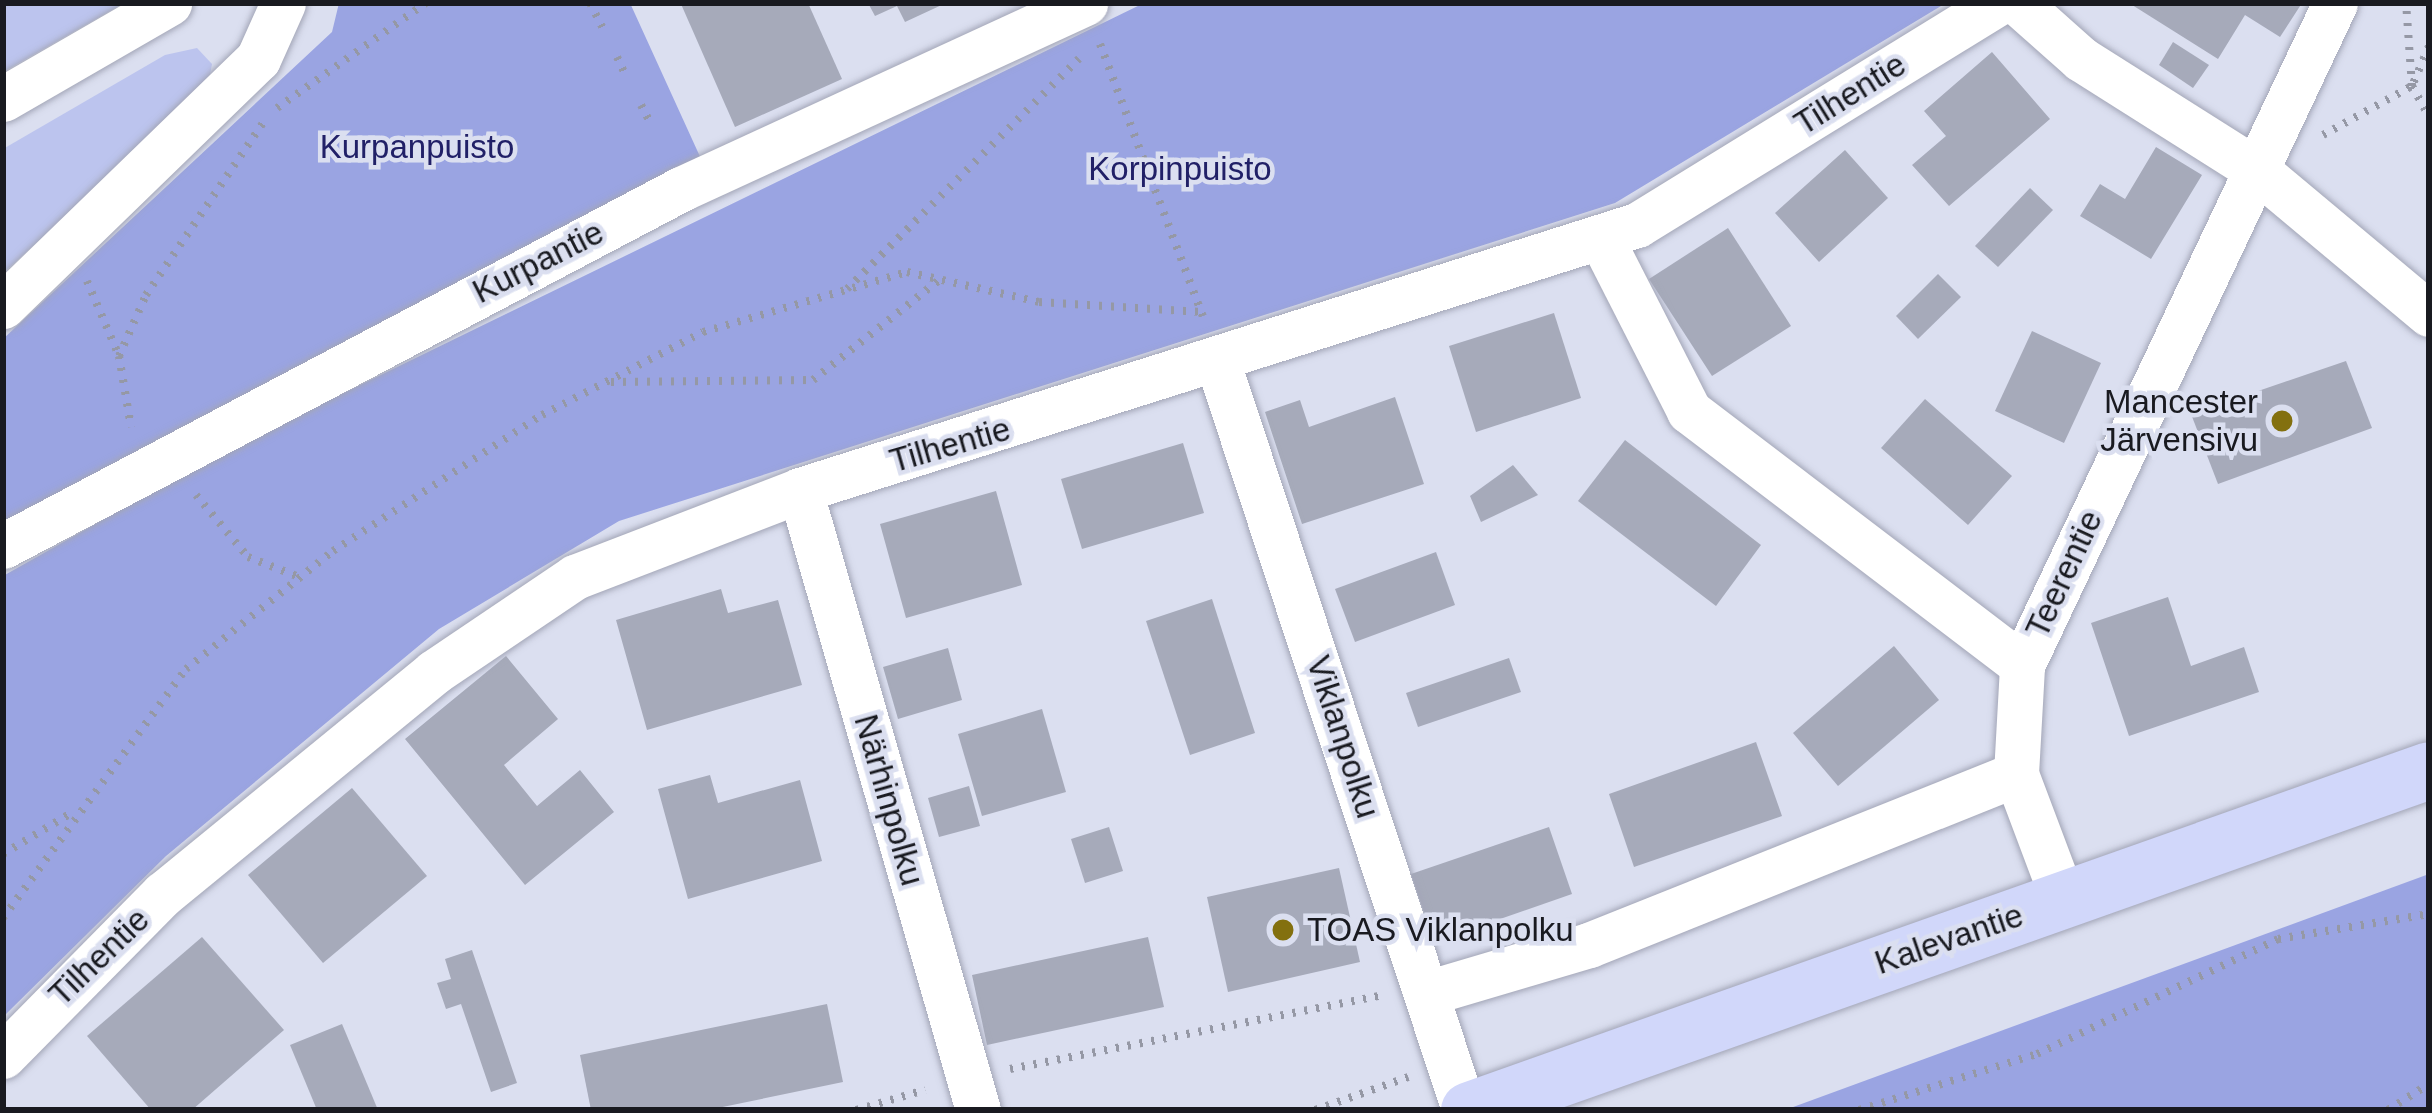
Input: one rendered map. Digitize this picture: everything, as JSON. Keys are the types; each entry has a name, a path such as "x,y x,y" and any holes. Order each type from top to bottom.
{"main road":[{"name":"Kalevantie","path":"1466,1110 2429,770"}],"street":[{"path":"3,99 169,3"},
{"path":"3,306 258,59 283,3"},
{"name":"Tilhentie","path":"3,1056 164,894 492,630 575,578 800,490 1219,366 1601,238 1998,3"},
{"path":"2018,3 2081,59 2258,171 2429,314"},
{"name":"Teerentie","path":"2063,899 2016,774 2022,665 2335,3"},
{"name":"Kurpantie","path":"3,546 147,464 719,170 1074,8"},
{"path":"1601,238 1689,411 2022,665"},
{"name":"Viklanpolku","path":"1219,366 1466,1110"},
{"name":"Närhinpolku","path":"800,490 973,1094"},
{"path":"1426,993 1589,945 2016,774"}],"path":[{"path":"119,356 146,295 270,113 426,3"},
{"path":"590,3 605,33"},
{"path":"2406,3 2412,86 2429,117"},
{"path":"846,290 1079,59 1074,8"},
{"path":"1074,8 1202,312 1219,366"},
{"path":"2258,171 2412,86 2429,46"},
{"path":"616,57 625,72"},
{"path":"641,105 649,120"},
{"path":"70,243 119,356 147,464 248,557 300,578"},
{"path":"3,918 186,669 300,578 605,382 703,332 907,272 1039,302 1202,312"},
{"path":"605,382 813,380 940,280"},
{"path":"3,854 80,808"},
{"path":"1858,1110 2037,1054 2278,938 2429,914"},
{"path":"856,1110 973,1094 1347,996 1426,993"},
{"path":"2388,1110 2429,1084"}],"shaded area":[{"path":"3,3 124,3 3,72"},
{"path":"197,48 212,64 207,90 3,273 3,149 165,55"}],"green space":[{"name":"Kurpanpuisto","path":"339,3 630,3 702,161 3,530 3,339 332,32"},
{"name":"Korpinpuisto","path":"1144,3 1946,3 1615,203 619,521 439,629 166,856 3,1017 3,576 227,450"},
{"path":"2429,874 2429,1110 1785,1110"}],"building":[{"path":"808,3 842,79 735,127 681,4"},
{"path":"868,3 946,3 905,22 897,6 875,16"},
{"path":"2129,3 2302,3 2280,37 2245,15 2218,59"},
{"path":"2173,42 2209,65 2193,88 2159,65"},
{"path":"1992,52 2050,119 1949,206 1912,165 1946,136 1924,111"},
{"path":"2156,147 2202,175 2151,259 2080,216 2100,184 2125,199"},
{"path":"1845,150 1888,198 1819,262 1775,213"},
{"path":"2030,188 2053,210 1998,267 1975,246"},
{"path":"1728,228 1791,326 1712,376 1649,279"},
{"path":"1938,274 1961,297 1918,339 1896,316"},
{"path":"1554,313 1581,398 1476,432 1449,346"},
{"path":"2032,331 2101,363 2064,443 1995,411"},
{"name":"Mancester Järvensivu","path":"2346,361 2372,428 2218,484 2191,414"},
{"path":"1395,397 1424,484 1302,524 1265,412 1300,400 1309,427"},
{"path":"1925,399 2012,476 1968,525 1881,448"},
{"path":"1625,440 1761,545 1716,606 1578,501"},
{"path":"1183,443 1204,513 1082,549 1061,479"},
{"path":"1513,465 1538,495 1481,522 1470,496"},
{"path":"996,491 1022,585 906,618 880,524"},
{"path":"1436,552 1455,605 1355,642 1335,589"},
{"path":"721,589 728,613 778,600 802,685 647,730 616,620"},
{"path":"2168,597 2191,666 2244,647 2259,692 2129,736 2091,623"},
{"path":"1212,599 1255,733 1190,755 1146,621"},
{"path":"1894,646 1939,700 1838,786 1793,733"},
{"path":"948,648 962,700 898,719 883,667"},
{"path":"506,656 558,719 504,765 537,806 580,770 614,812 525,885 405,739"},
{"path":"1509,658 1521,692 1418,727 1406,693"},
{"path":"1042,709 1066,792 982,816 958,734"},
{"path":"1756,742 1782,816 1634,867 1609,794"},
{"path":"710,775 718,803 800,780 822,861 688,899 658,789"},
{"path":"969,786 980,826 939,837 928,798"},
{"path":"352,788 427,876 323,963 248,875"},
{"path":"1109,827 1123,871 1085,883 1071,839"},
{"path":"1549,827 1572,894 1434,942 1411,874"},
{"name":"TOAS Viklanpolku","path":"1339,868 1360,962 1228,992 1207,897"},
{"path":"202,937 284,1030 192,1110 151,1110 87,1036"},
{"path":"1148,937 1164,1007 987,1045 972,975"},
{"path":"472,950 517,1083 491,1092 461,1004 446,1009 437,983 451,979 445,959"},
{"path":"827,1004 843,1082 708,1110 591,1110 580,1055"},
{"path":"342,1024 378,1110 317,1110 290,1045"}],"place":[{"name":"Mancester Järvensivu","path":"2282,421"},
{"name":"TOAS Viklanpolku","path":"1283,930"}]}
